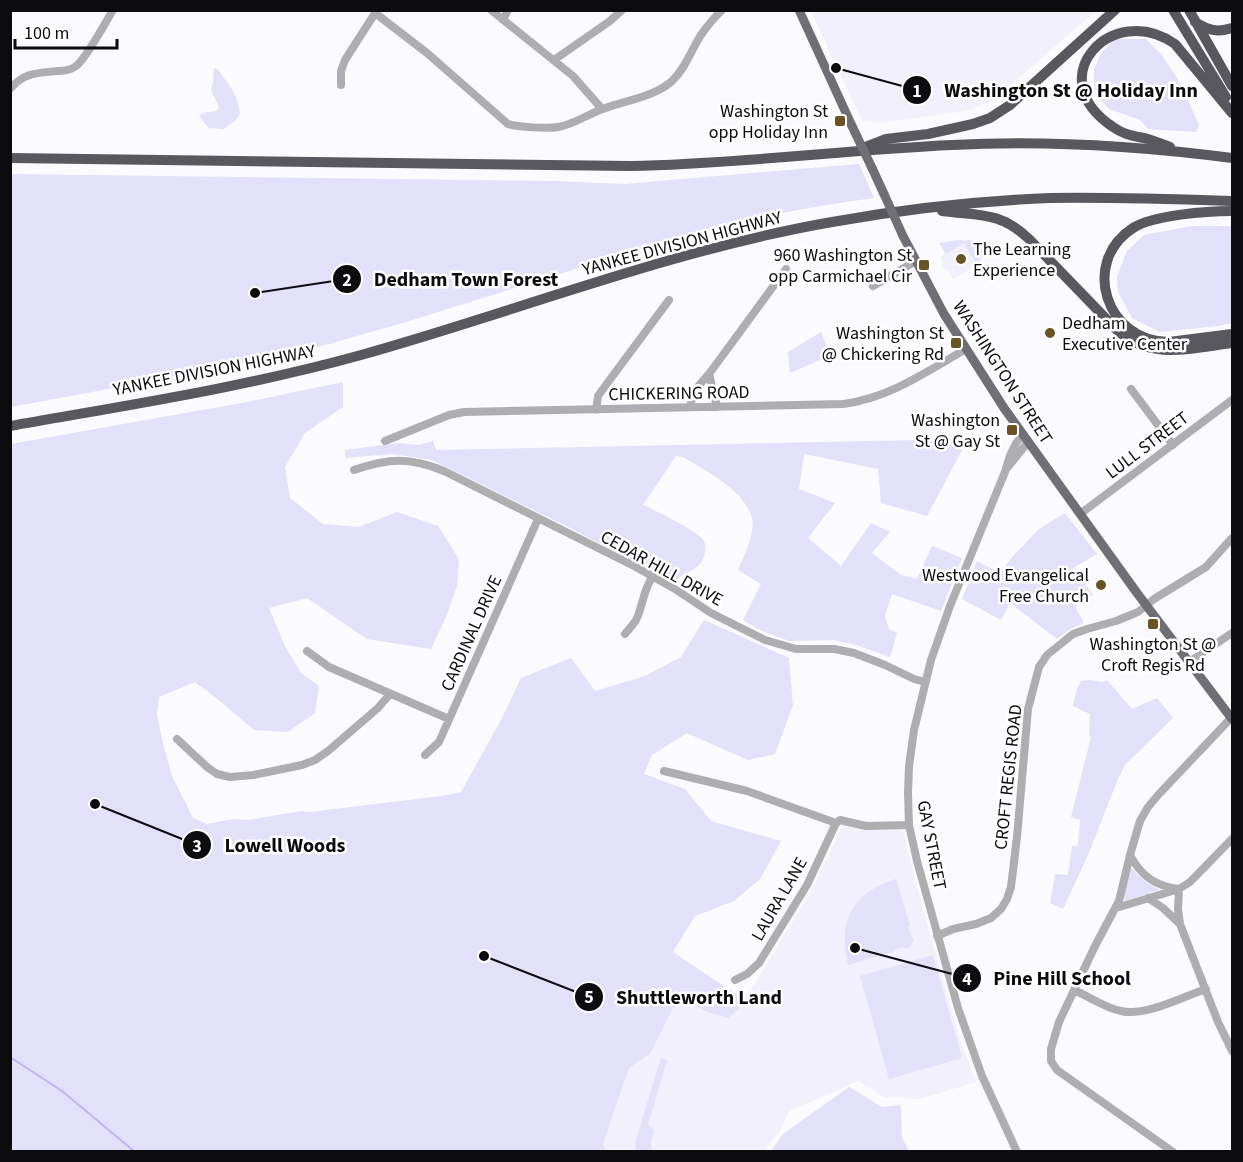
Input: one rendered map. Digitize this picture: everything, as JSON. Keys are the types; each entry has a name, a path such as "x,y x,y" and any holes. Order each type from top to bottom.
{"highway":[{"path":"850,152 886,139 928,134 990,118 1010,105 1115,10"},
{"path":"1173,10 1233,107"},
{"path":"1189,10 1233,86"},
{"path":"1195,22 1211,30 1233,28"},
{"path":"1184,152 1148,139 1122,133 1109,124 1093,107 1083,89 1082,68 1085,54 1098,38 1111,29 1131,25 1144,26 1164,35 1175,44 1233,113"},
{"path":"10,158 624,166 1008,143 1108,146 1233,158"},
{"name":"YANKEE DIVISION HIGHWAY","path":"10,426 242,384 290,373 379,350 673,258 824,223 924,208 990,202 1133,198 1233,201"},
{"path":"924,208 987,215 1015,227 1117,330 1138,345 1164,350 1233,343"},
{"path":"1233,211 1161,218 1139,225 1127,233 1113,250 1107,264 1105,279 1108,300 1117,318 1138,336 1152,341 1169,342 1233,334"}],"main road":[{"name":"WASHINGTON STREET","path":"798,10 903,236 937,301 966,349 1004,408 1146,606 1232,719"}],"street":[{"path":"10,89 27,75 63,71 76,66 113,10"},
{"path":"491,10 573,76 602,109"},
{"path":"503,20 508,10"},
{"path":"554,60 622,10"},
{"path":"341,85 341,71 345,60 376,12 508,124 558,127 602,109 654,92 670,83 690,57 700,36 722,10"},
{"path":"873,286 916,261"},
{"path":"690,407 692,395 786,269"},
{"path":"596,410 598,396 669,300"},
{"name":"CHICKERING ROAD","path":"385,441 449,415 465,412 843,404 868,399 907,383 966,349"},
{"path":"709,374 717,407"},
{"path":"1131,390 1173,445"},
{"name":"LULL STREET","path":"1080,514 1233,400"},
{"name":"GAY STREET","path":"1017,1152 982,1076 969,1041 937,936 909,825 908,793 914,730 925,682 946,616 1010,455 1015,444 1026,438"},
{"name":"CEDAR HILL DRIVE","path":"354,470 390,461 426,464 654,576 711,613 765,640 796,649 834,649 854,653 914,680 925,682"},
{"name":"CARDINAL DRIVE","path":"425,755 439,742 538,519"},
{"name":"CROFT REGIS ROAD","path":"937,936 991,918 1008,899 1017,837 1029,709 1039,667 1047,655 1073,634 1138,612 1154,599 1206,567 1233,538"},
{"path":"625,634 638,616 647,586 654,576"},
{"path":"1189,662 1233,633"},
{"path":"307,651 329,667 449,719"},
{"path":"177,739 207,767 218,774 230,777 253,775 302,765 328,751 378,708 390,694"},
{"path":"1173,1152 1057,1070 1051,1061 1051,1049 1059,1022 1116,908 1123,890 1137,829 1148,807 1232,719"},
{"path":"664,771 747,791 836,823 845,820 866,826 909,825"},
{"name":"LAURA LANE","path":"735,980 747,974 759,963 807,885 836,823"},
{"path":"1116,908 1179,889 1190,882 1233,839"},
{"path":"1130,855 1149,880 1179,889"},
{"path":"1179,889 1180,924 1218,1022 1233,1051"},
{"path":"1148,898 1180,924"},
{"path":"1074,990 1109,1008 1124,1012 1140,1012 1206,989"}],"shaded area":[{"path":"811,11 1096,11 993,100 966,111 879,123 862,121"},
{"path":"1115,39 1146,39 1162,55 1180,83 1199,125 1196,132 1148,129 1140,120 1109,109 1096,94 1094,70 1101,53"},
{"path":"214,68 220,72 237,98 240,114 224,129 209,128 200,115 217,111 219,107 211,90"},
{"path":"859,164 874,198 796,210 694,233 311,349 238,365 11,407 11,174 554,181 625,184"},
{"path":"1192,226 1232,226 1232,323 1160,332 1132,318 1118,292 1117,277 1127,251 1144,235"},
{"name":"The Learning Experience","path":"958,240 964,242 969,240 992,246 983,251 985,255 976,263 977,265 953,279 942,264 940,257 945,254 939,243"},
{"path":"958,240 964,242 969,240 992,246 983,251 985,255 976,263 964,243 946,254 939,243"},
{"path":"821,332 831,355 790,373 788,352"},
{"path":"343,382 343,407 305,433 285,467 290,498 323,524 359,527 397,512 438,526 459,559 457,586 431,649 367,639 307,598 269,608 285,646 301,673 319,686 315,713 288,732 254,730 195,682 159,697 157,715 172,776 193,818 207,824 461,792 501,720 521,678 571,658 595,691 645,676 681,657 704,620 789,658 793,705 775,754 748,760 687,733 652,755 644,774 685,789 711,821 781,841 760,879 734,901 695,916 673,952 739,996 740,1008 728,1018 707,1012 684,1000 676,1002 650,1054 629,1068 603,1144 606,1151 11,1151 11,444 247,402"},
{"path":"968,439 927,516 881,503 878,469 804,454 799,489 835,503 808,538 841,566 871,523 890,532 872,553 901,575 917,579 932,546 962,558 941,611 892,594 885,616 889,629 897,633 890,657 833,640 789,641 762,631 743,620 761,584 738,570 752,531 752,519 748,507 729,487 683,457 676,456 643,505 685,527 704,541 705,553 700,564 674,583 570,528 432,460 392,454 345,458 345,450 398,443 419,445 433,441 436,450"},
{"path":"1065,513 1097,554 1073,568 1093,595 1075,606 1084,623 1070,629 1057,639 1010,603 1001,620 962,599 977,561 1000,573 1039,529"},
{"path":"1107,680 1132,709 1157,698 1173,718 1125,765 1063,909 1050,903 1055,874 1068,875 1072,846 1078,846 1080,820 1071,817 1091,737 1089,736 1090,714 1073,706 1081,681 1102,682"},
{"path":"844,823 868,830 899,829 903,831 960,1040 976,1082 920,1099 884,1097 859,1081 791,1110 765,1151 606,1152 603,1144 629,1068 650,1054 676,1002 684,1000 707,1012 727,1018 740,1008 809,895"},
{"path":"1130,867 1147,883 1160,890 1124,901"},
{"path":"896,879 910,926 908,927 914,941 910,947 905,949 903,947 848,965 845,935 852,911 869,892"},
{"path":"933,955 962,1058 889,1079 860,976"},
{"path":"661,1058 667,1060 648,1125 654,1130 652,1151 635,1151 636,1139"},
{"path":"849,1087 882,1107 901,1105 902,1138 909,1151 771,1151 783,1134"}],"waterway":[{"path":"10,1057 62,1091 135,1152"}],"place":[{"name":"Washington St @ Holiday Inn","path":"836,68"},
{"name":"Washington St opp Holiday Inn","path":"840,121"},
{"name":"The Learning Experience","path":"961,259"},
{"name":"960 Washington St opp Carmichael Cir","path":"924,265"},
{"name":"Dedham Town Forest","path":"255,293"},
{"name":"Dedham Executive Center","path":"1050,333"},
{"name":"Washington St @ Chickering Rd","path":"956,343"},
{"name":"Washington St @ Gay St","path":"1012,430"},
{"name":"Westwood Evangelical Free Church","path":"1101,585"},
{"name":"Washington St @ Croft Regis Rd","path":"1153,624"},
{"name":"Lowell Woods","path":"95,804"},
{"name":"Pine Hill School","path":"855,948"},
{"name":"Shuttleworth Land","path":"484,956"}]}
